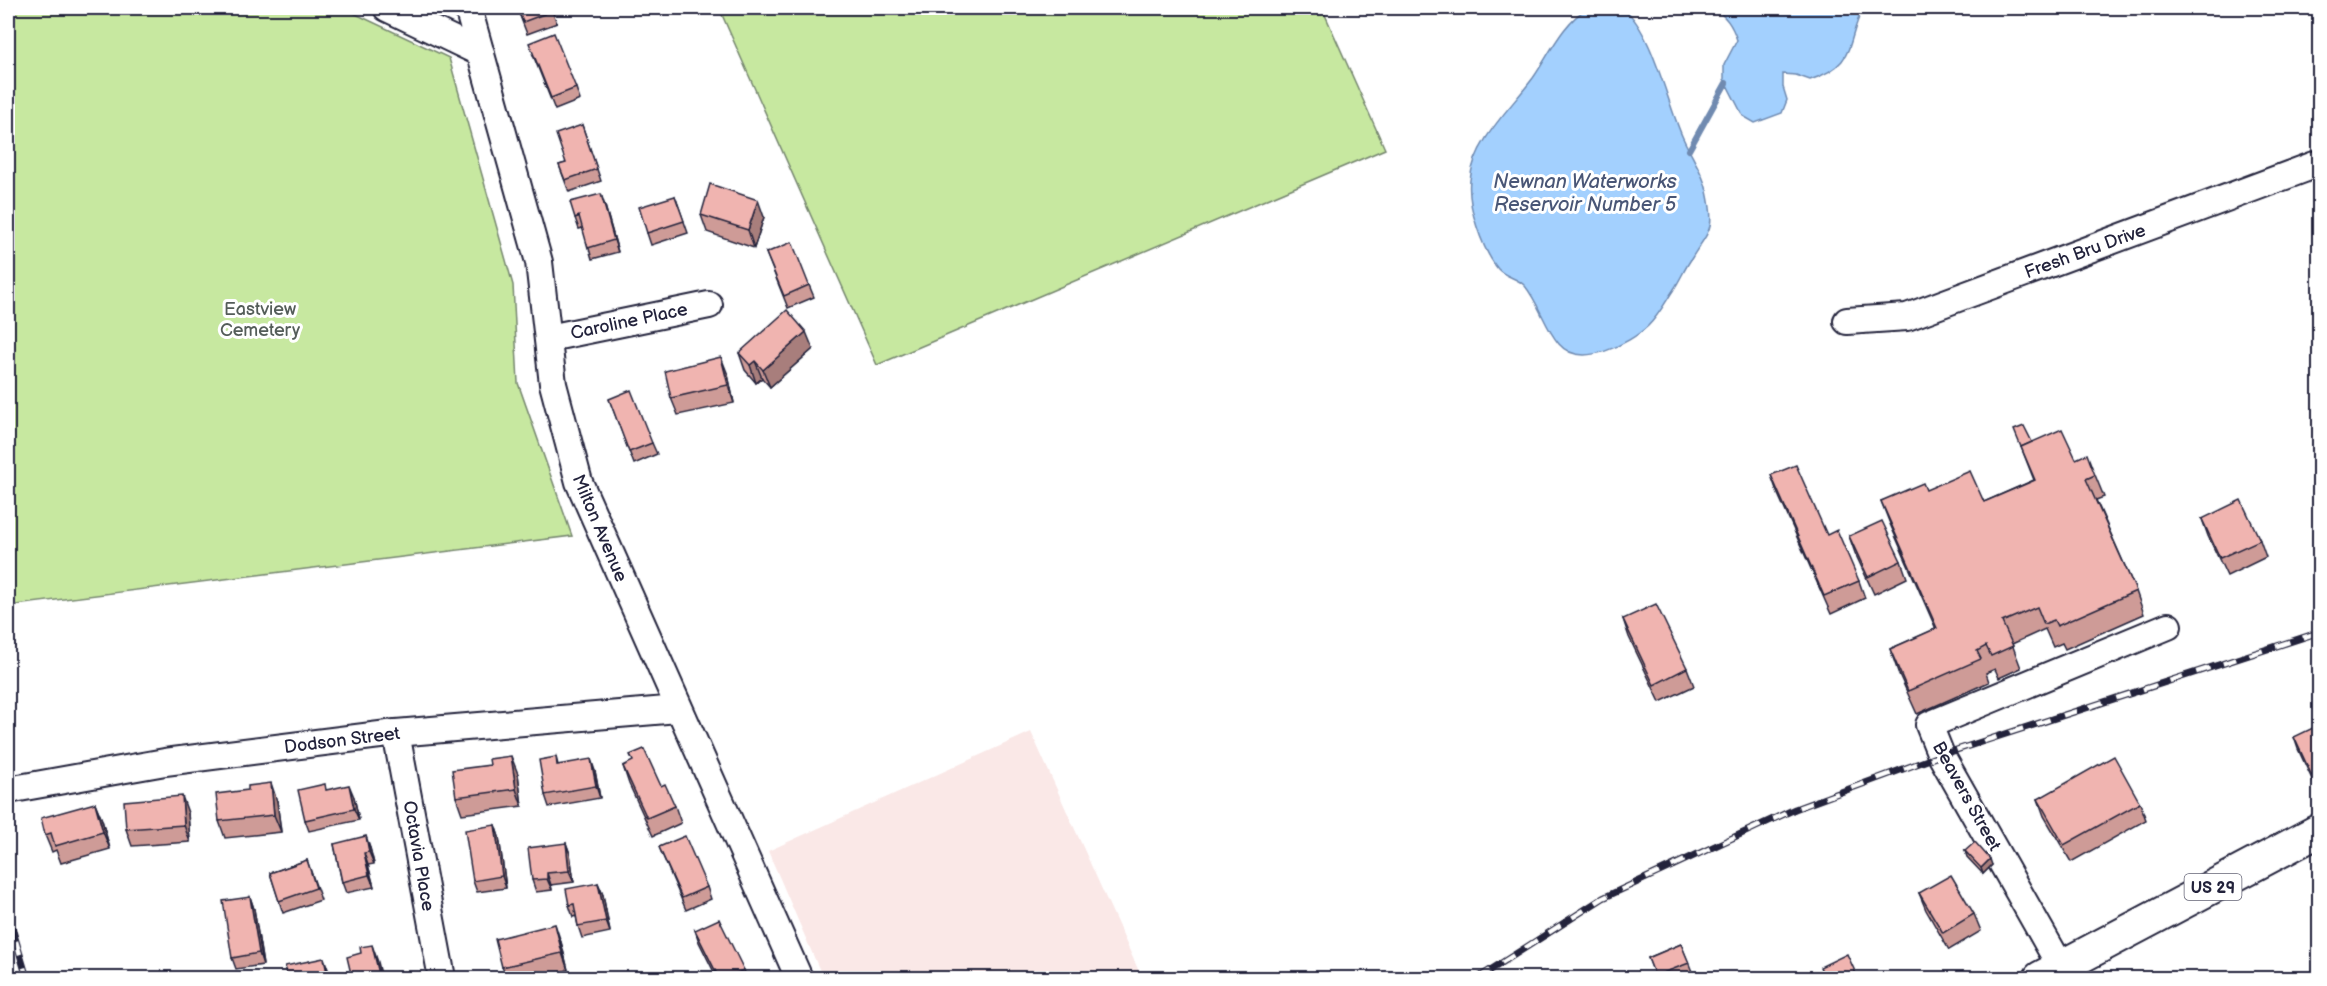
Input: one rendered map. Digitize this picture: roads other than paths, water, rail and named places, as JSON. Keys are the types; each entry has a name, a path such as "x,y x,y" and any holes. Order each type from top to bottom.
{"main road":[{"name":"US 29","path":"2050,973 2319,830"}],"street":[{"path":"387,8 481,53"},
{"name":"Milton Avenue","path":"468,8 539,262 553,384 579,482 799,978"},
{"name":"Fresh Bru Drive","path":"1847,321 1907,317 2319,163"},
{"name":"Caroline Place","path":"549,338 709,305"},
{"name":"Beavers Street","path":"2050,973 1941,755 1929,725 2168,626"},
{"name":"Dodson Street","path":"8,790 165,762 396,733 678,709"},
{"name":"Octavia Place","path":"396,733 442,978"}],"water":[{"name":"Newnan Waterworks Reservoir Number 5","path":"1588,8 1623,8 1633,18 1642,33 1651,50 1683,138 1703,177 1710,204 1711,223 1706,236 1676,286 1648,326 1618,346 1605,351 1580,355 1568,351 1559,344 1525,286 1501,272 1492,260 1481,239 1473,214 1470,180 1478,152 1494,126 1533,78 1564,30"},
{"path":"1713,8 1863,8 1843,60 1825,74 1810,80 1796,75 1783,74 1783,87 1787,100 1782,113 1755,123 1743,116 1724,79 1724,65 1737,40 1728,21"}],"waterway":[{"path":"1689,150 1726,83"}],"railway":[{"path":"1478,978 1603,898 1795,809 1941,755 2320,632"},
{"path":"8,914 27,978"}],"park label":[{"name":"Eastview Cemetery","path":"260,319"}]}
